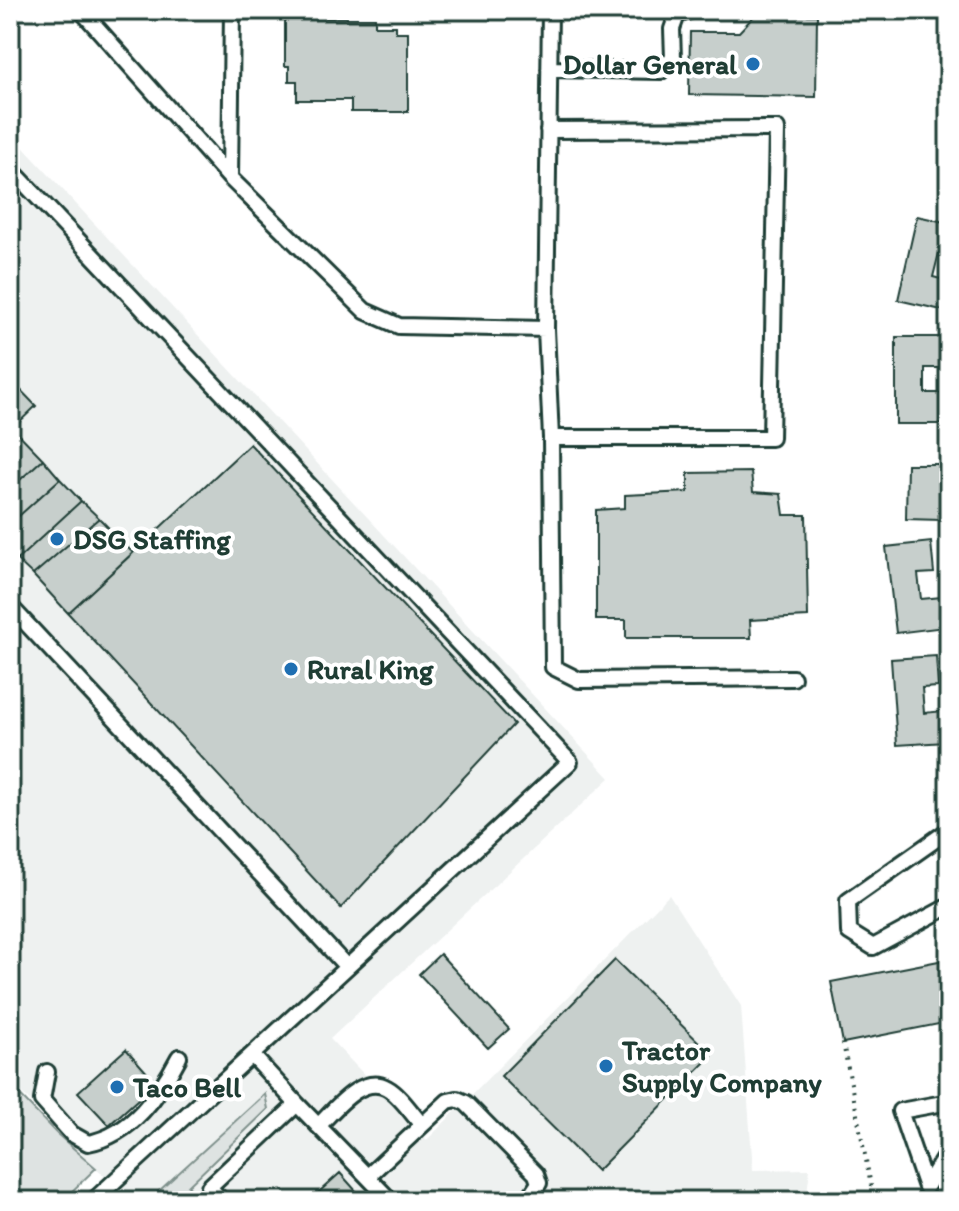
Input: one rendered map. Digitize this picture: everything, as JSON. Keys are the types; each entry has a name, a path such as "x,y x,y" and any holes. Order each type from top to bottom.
{"lane":[{"path":"81,10 230,178 365,311 399,326 546,329"},
{"path":"230,178 232,10"},
{"path":"550,10 546,329 551,438 553,667 579,680 793,678"},
{"path":"549,69 661,71 673,58 672,29 677,15 684,11"},
{"path":"548,130 777,129 771,438 551,438"},
{"path":"10,168 570,762 93,1201"},
{"path":"10,606 347,967"},
{"path":"949,830 848,901 849,932 873,947 949,906"},
{"path":"252,1055 391,1201"},
{"path":"47,1072 42,1100 72,1134 88,1143 121,1133 164,1086 179,1057"},
{"path":"318,1126 359,1089 371,1085 386,1087 422,1125"},
{"path":"368,1176 448,1101 457,1099 466,1103 536,1174 539,1183 527,1201"},
{"path":"949,1102 900,1111 926,1187 949,1150"},
{"path":"222,1201 209,1187 297,1104"}],"path":[{"path":"843,1043 874,1201"}],"shaded area":[{"path":"10,133 610,778 330,1039 427,1140 669,895 741,1006 753,1170 810,1169 806,1201 129,1201 10,1081"},
{"path":"10,1085 56,1133 96,1168 62,1201 10,1201"},
{"path":"265,1094 268,1109 188,1186 202,1201 148,1201"}],"building":[{"path":"755,10 817,10 817,15 755,15"},
{"name":"Dollar General","path":"755,15 817,15 816,97 689,95 690,32 739,32"},
{"path":"285,18 375,18 375,26 396,26 396,32 408,32 408,112 351,112 351,100 297,100 297,81 289,81 289,66 285,66"},
{"path":"917,216 949,223 949,255 939,253 933,277 949,281 946,311 898,300"},
{"path":"896,337 941,337 941,368 925,368 925,393 946,393 946,424 896,424"},
{"path":"10,379 36,406 10,431"},
{"path":"13,428 43,459 10,489 10,431"},
{"name":"Rural King","path":"250,444 514,724 341,908 68,613"},
{"path":"43,459 60,479 10,524 10,489"},
{"path":"907,464 941,464 941,520 906,519"},
{"path":"751,472 753,492 781,494 784,515 806,515 808,617 750,620 751,638 626,638 626,620 596,620 596,510 625,508 625,495 688,492 688,473"},
{"path":"60,479 81,501 17,560 10,552 10,524"},
{"name":"DSG Staffing","path":"81,501 99,518 33,575 17,560"},
{"path":"99,518 133,553 68,613 33,575"},
{"path":"931,542 934,573 918,574 921,599 941,597 945,627 896,633 886,547"},
{"path":"936,656 938,687 922,688 924,713 944,711 946,742 897,745 891,659"},
{"path":"440,954 509,1029 488,1048 419,974"},
{"path":"949,959 949,1022 843,1043 831,982"},
{"name":"Tractor Supply Company","path":"615,960 712,1055 597,1171 501,1076"},
{"name":"Taco Bell","path":"126,1049 156,1083 109,1125 78,1092"},
{"path":"340,1173 365,1201 309,1201"}],"place":[{"name":"Dollar General","path":"753,64"},
{"name":"DSG Staffing","path":"57,539"},
{"name":"Rural King","path":"291,669"},
{"name":"Tractor Supply Company","path":"606,1066"},
{"name":"Taco Bell","path":"117,1087"}]}
